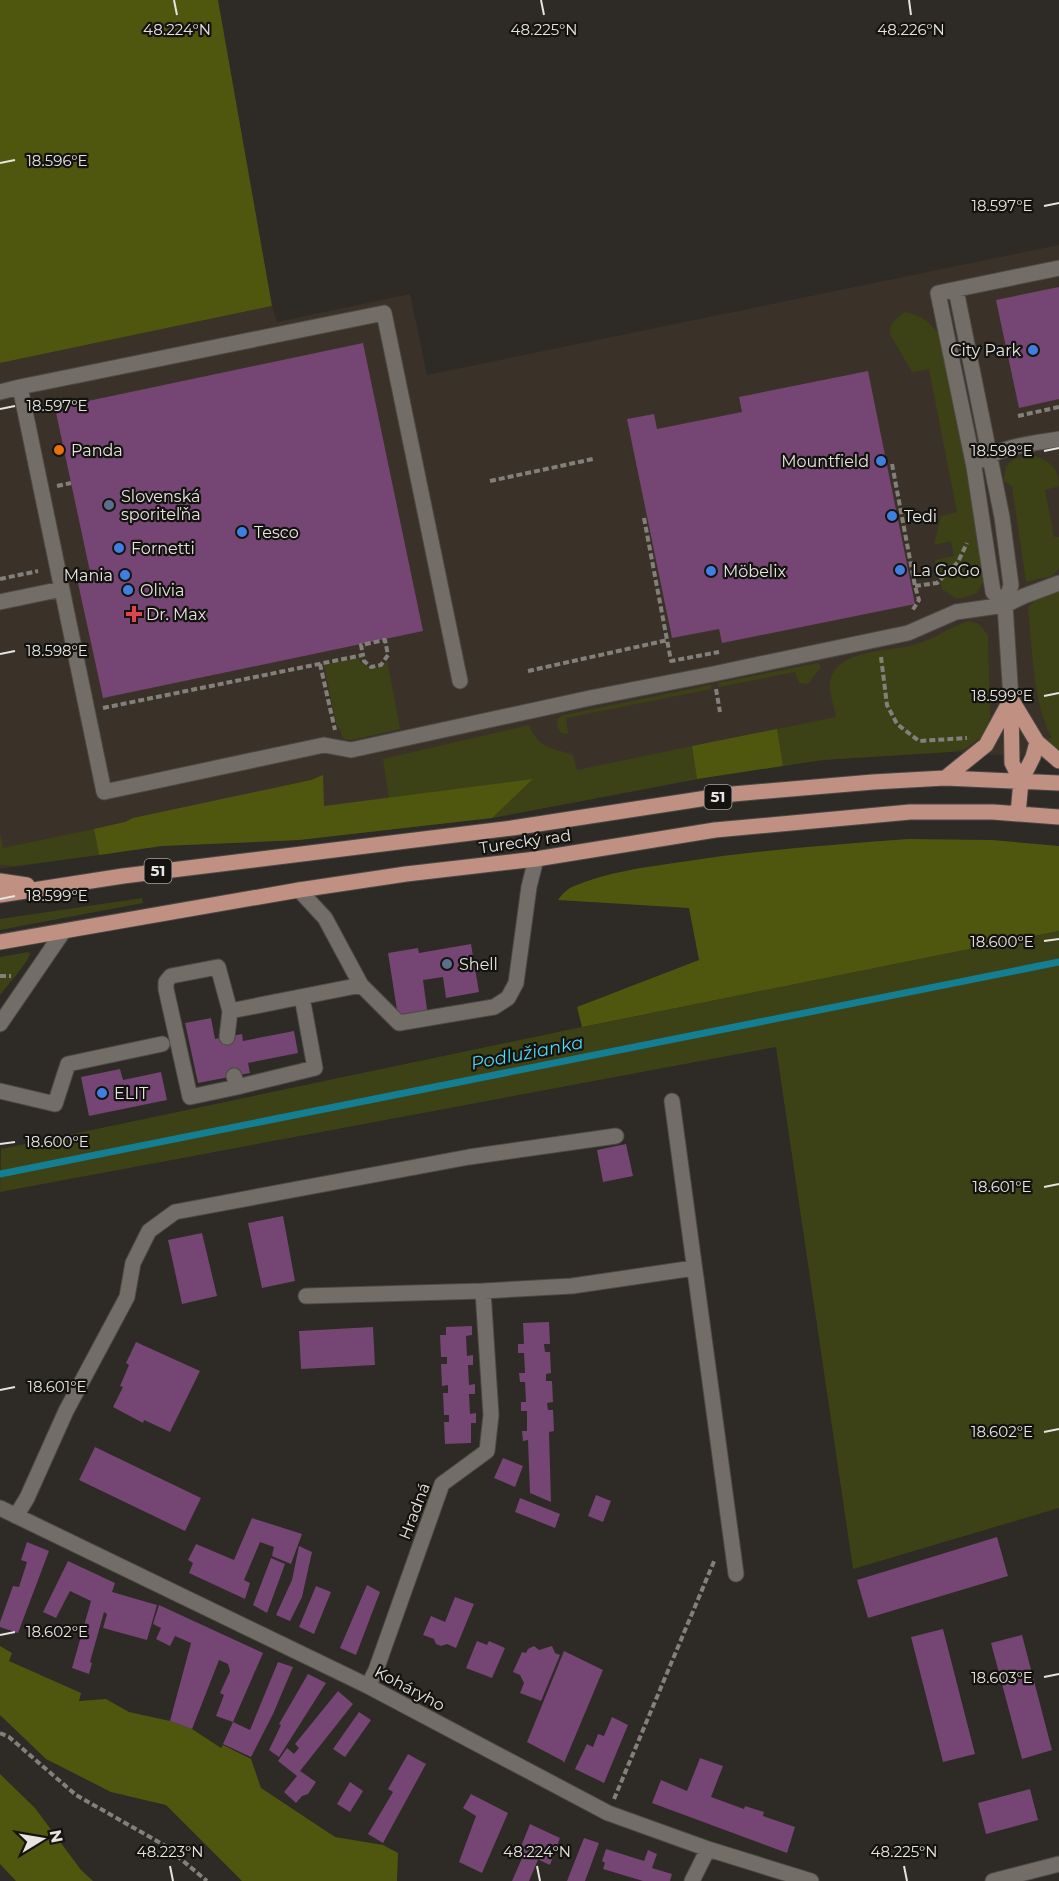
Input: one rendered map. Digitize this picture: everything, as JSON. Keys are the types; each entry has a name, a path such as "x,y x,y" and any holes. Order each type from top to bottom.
{"main road":[{"path":"1011,699 1037,742 1059,761"},
{"path":"945,778 986,745 1011,699"},
{"path":"1011,699 1012,763 1021,781"},
{"path":"1018,814 1021,781 1033,757 1037,742"},
{"name":"Turecký rad","path":"0,895 257,859 512,828 733,794 945,778 1059,783"},
{"name":"Turecký rad","path":"0,942 299,890 406,874 536,859 715,830 910,812 1059,817"},
{"path":"0,881 48,887"}],"street":[{"path":"1005,605 993,591 974,467 938,293 1059,268"},
{"path":"956,290 1002,517 1011,585 1005,605 1011,699"},
{"path":"0,392 384,313 459,681"},
{"path":"20,387 104,792 324,745 351,750 579,700 877,640 908,633 956,612 1005,605 1059,583"},
{"path":"974,467 991,454 1059,439"},
{"path":"0,602 62,590"},
{"path":"299,890 325,918 361,985 399,1023 495,1007 508,998 516,983 529,887 536,859"},
{"path":"0,1024 63,932"},
{"path":"227,1037 230,1011 218,967 171,976 166,982 165,989 190,1097 236,1081 315,1068 302,997"},
{"path":"230,1011 361,985"},
{"path":"0,1091 55,1104 68,1064 162,1044"},
{"path":"672,1101 736,1574"},
{"path":"16,1516 27,1498 66,1411 127,1297 134,1263 149,1231 175,1212 469,1157 616,1136"},
{"path":"306,1296 572,1286 694,1268"},
{"name":"Hradná","path":"368,1686 376,1670 442,1484 487,1451 491,1415 483,1291"},
{"name":"Koháryho","path":"0,1508 368,1686 608,1813 708,1849 811,1881"},
{"path":"692,1881 708,1849"},
{"path":"993,1881 1059,1864"}],"path":[{"path":"1018,416 1059,407"},
{"path":"490,481 592,459"},
{"path":"54,476 58,497"},
{"path":"644,518 671,661 721,652"},
{"path":"915,586 938,583 958,562 967,542"},
{"path":"0,579 38,571"},
{"path":"385,640 388,655 381,665 371,667 364,661 363,655 361,645 385,640"},
{"path":"528,671 668,640"},
{"path":"102,708 363,655"},
{"path":"320,664 339,747"},
{"path":"715,683 720,712"},
{"path":"0,976 15,976"},
{"path":"608,1813 715,1558"},
{"path":"0,1733 9,1737 76,1795 116,1820 164,1845 207,1881"}],"shaded area":[{"path":"1059,245 1059,759 950,752 823,760 732,773 492,818 299,840 162,846 0,869 0,363 272,306 277,322 410,294 427,375"}],"green space":[{"path":"0,0 218,0 272,306 0,363"},
{"path":"905,312 925,320 940,335 979,528 985,579 977,593 963,598 955,598 942,589 935,560 954,556 951,541 934,545 941,516 957,512 929,369 912,372 890,334 892,324"},
{"path":"1034,456 1045,460 1056,470 1059,486 1045,490 1054,537 1059,537 1059,569 1052,576 1026,582 1012,486 1004,481 1008,464 1016,459"},
{"path":"1059,588 1059,751 1047,740 1052,737 1037,692 1028,608 1038,597"},
{"path":"969,621 979,624 988,635 990,718 984,735 965,749 950,752 823,760 783,766 777,729 836,717 830,689 832,676 839,666 861,655 920,643"},
{"path":"359,658 360,662 370,669 383,667 387,660 400,729 352,740 343,739 336,724 324,665"},
{"path":"818,663 821,667 808,684 799,683 795,672 719,687 718,683"},
{"path":"711,685 711,689 566,718 568,734 561,733 557,727 558,718 564,715"},
{"path":"529,725 542,743 552,749 573,755 577,770 692,746 697,779 492,818 532,780 389,798 383,759"},
{"path":"777,729 783,766 697,779 692,746"},
{"path":"323,775 324,806 533,779 492,818 299,840 162,846 99,855 94,829 133,818 311,780"},
{"path":"94,829 99,855 15,866 0,865 0,833 3,848"},
{"path":"908,839 992,840 1059,846 1059,931 582,1027 577,1007 699,960 689,908 558,900 571,887 627,871 709,858 794,848"},
{"path":"142,898 143,903 0,930 0,919"},
{"path":"1059,931 1059,1508 853,1569 776,1047 0,1192 1,1149 582,1027"},
{"path":"28,952 30,954 25,963 0,995 0,957"},
{"path":"0,1646 12,1653 9,1661 81,1693 79,1701 106,1699 129,1712 170,1721 192,1729 221,1748 223,1745 251,1759 261,1788 335,1837 383,1845 398,1853 397,1881 242,1881 166,1805 111,1792 46,1759 0,1715"},
{"path":"0,1774 35,1808 81,1870 93,1881 16,1881 0,1864"}],"building":[{"name":"City Park","path":"1059,287 1059,399 1019,408 996,300"},
{"name":"Tesco","path":"363,343 423,631 103,698 78,583 92,581 55,408"},
{"path":"868,371 915,604 722,643 719,629 672,638 627,419 654,414 657,429 742,412 739,397"},
{"path":"471,944 479,992 446,998 443,977 423,980 429,1024 400,1029 388,953 418,948 419,953"},
{"path":"211,1018 215,1039 242,1034 243,1041 294,1031 298,1053 248,1063 250,1073 198,1083 185,1023"},
{"path":"120,1069 123,1080 161,1072 167,1100 89,1116 81,1077"},
{"path":"626,1144 633,1176 603,1182 597,1150"},
{"path":"283,1216 295,1281 262,1288 248,1223"},
{"path":"202,1233 217,1296 182,1304 168,1240"},
{"path":"549,1322 550,1344 544,1344 545,1352 550,1352 551,1373 546,1374 546,1381 552,1381 553,1402 547,1403 548,1410 553,1410 554,1431 549,1432 551,1502 530,1493 528,1440 523,1441 522,1431 527,1431 527,1411 521,1411 521,1402 526,1402 525,1382 520,1382 519,1373 525,1373 524,1353 518,1353 518,1344 524,1344 523,1323"},
{"path":"472,1326 472,1335 466,1336 467,1356 473,1355 473,1365 468,1365 469,1385 475,1384 475,1394 469,1394 470,1414 476,1413 476,1423 471,1423 471,1443 445,1444 444,1422 449,1422 449,1415 444,1415 443,1393 448,1393 448,1385 442,1386 441,1364 447,1364 447,1357 441,1357 440,1335 446,1335 446,1327"},
{"path":"373,1327 375,1365 301,1369 299,1331"},
{"path":"136,1342 200,1371 170,1432 144,1420 143,1423 113,1407 123,1387 120,1386 129,1365 126,1363"},
{"path":"95,1447 201,1498 185,1531 79,1480"},
{"path":"503,1458 523,1466 515,1487 494,1478"},
{"path":"596,1495 611,1501 603,1522 588,1516"},
{"path":"520,1498 560,1514 555,1528 515,1512"},
{"path":"252,1518 302,1534 291,1564 272,1556 274,1547 260,1542 244,1580 250,1583 245,1599 189,1573 193,1563 188,1560 196,1544 234,1560"},
{"path":"997,1537 1008,1576 868,1618 857,1580"},
{"path":"27,1542 49,1551 18,1633 0,1627 0,1622 13,1586 19,1587 27,1562 21,1560"},
{"path":"299,1546 312,1552 302,1597 290,1621 276,1615 292,1580"},
{"path":"271,1558 285,1564 267,1613 253,1605"},
{"path":"68,1561 115,1583 112,1592 157,1605 147,1640 103,1628 107,1614 104,1612 90,1662 92,1663 89,1674 72,1668 91,1601 70,1591 56,1618 43,1612"},
{"path":"367,1585 380,1592 356,1655 340,1648"},
{"path":"316,1586 331,1592 314,1634 299,1627"},
{"path":"455,1597 474,1604 456,1648 447,1644 441,1646 436,1644 434,1639 423,1635 431,1616 445,1622"},
{"path":"159,1605 263,1653 233,1722 216,1716 224,1695 220,1693 230,1671 228,1664 219,1660 192,1729 170,1721 191,1643 175,1636 170,1646 156,1639 161,1628 153,1624"},
{"path":"943,1629 975,1754 943,1762 911,1637"},
{"path":"1022,1635 1052,1750 1022,1759 991,1643"},
{"path":"477,1641 487,1645 489,1641 505,1648 492,1678 466,1668"},
{"path":"534,1646 539,1650 552,1646 555,1653 560,1655 541,1701 520,1693 524,1683 520,1675 513,1672 522,1652 526,1653"},
{"path":"564,1651 603,1670 564,1763 527,1742"},
{"path":"278,1662 293,1667 251,1757 223,1744 233,1722 250,1730"},
{"path":"308,1674 326,1683 279,1757 269,1750 281,1725 279,1724"},
{"path":"338,1691 353,1704 300,1771 316,1782 308,1794 302,1796 296,1803 284,1792 297,1776 278,1761 287,1748 294,1754 299,1748 295,1744"},
{"path":"359,1712 371,1720 345,1757 333,1749"},
{"path":"612,1717 628,1725 604,1783 575,1769 587,1744 593,1747 598,1734 604,1736"},
{"path":"408,1754 426,1764 383,1843 368,1834 393,1792 388,1789"},
{"path":"700,1758 723,1766 711,1797 744,1809 745,1806 764,1812 763,1816 795,1827 787,1853 652,1803 661,1780 687,1791"},
{"path":"350,1782 363,1791 350,1812 337,1804"},
{"path":"1030,1789 1038,1820 986,1834 978,1803"},
{"path":"471,1794 508,1813 482,1873 459,1862 476,1816 463,1808"},
{"path":"530,1824 560,1838 550,1865 539,1860 543,1848 529,1881 512,1881 523,1856 518,1854"},
{"path":"584,1838 599,1843 585,1881 567,1881"},
{"path":"606,1849 644,1861 648,1850 657,1854 652,1868 672,1874 670,1881 643,1881 603,1869 605,1863 602,1861"}],"waterway":[{"name":"Podlužianka","path":"0,1174 1059,962"}],"place":[{"name":"City Park","path":"1033,350"},
{"name":"Panda","path":"59,450"},
{"name":"Mountfield","path":"881,461"},
{"name":"Slovenská sporiteľňa","path":"109,505"},
{"name":"Tedi","path":"892,516"},
{"name":"Tesco","path":"242,532"},
{"name":"Fornetti","path":"119,548"},
{"name":"La GoGo","path":"900,570"},
{"name":"Möbelix","path":"711,571"},
{"name":"Mania","path":"125,575"},
{"name":"Olivia","path":"128,590"},
{"name":"Dr. Max","path":"134,614"},
{"name":"Shell","path":"447,964"},
{"name":"ELIT","path":"102,1093"}]}
